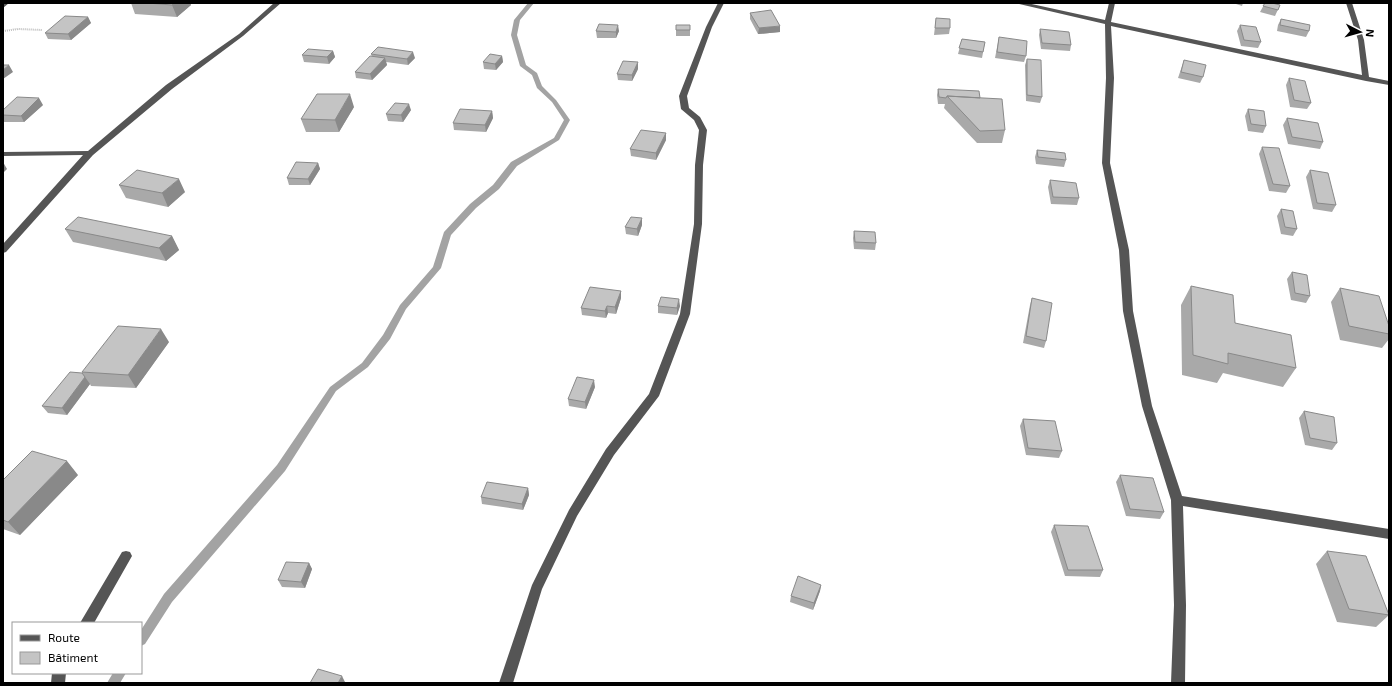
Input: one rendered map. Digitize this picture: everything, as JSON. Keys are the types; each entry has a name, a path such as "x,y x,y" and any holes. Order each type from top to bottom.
{"street":[{"path":"3,6 6,3"},
{"path":"3,250 90,153 169,87 241,35 278,3"},
{"path":"506,683 536,589 573,513 610,452 654,396 685,314 698,224 699,165 703,130 697,119 685,109 683,96 709,27 721,3"},
{"path":"1018,3 1225,49 1389,83"},
{"path":"1112,3 1108,22 1110,78 1106,163 1124,250 1128,311 1147,406 1177,500 1180,605 1178,683"},
{"path":"1349,3 1360,40 1366,78"},
{"path":"3,154 90,153"},
{"path":"1177,500 1389,534"},
{"path":"88,622 126,556"}],"path":[{"path":"3,30 42,30"}],"building":[{"path":"147,3 174,3 172,5"},
{"path":"1265,3 1280,5 1278,10 1263,6"},
{"path":"771,10 780,26 759,28 750,13"},
{"path":"65,16 88,17 68,34 45,33"},
{"path":"936,18 950,19 950,28 935,28"},
{"path":"1281,19 1310,25 1309,31 1280,25"},
{"path":"599,24 618,25 616,32 596,31"},
{"path":"676,25 690,25 690,30 676,30"},
{"path":"1240,25 1256,27 1261,42 1244,40"},
{"path":"1040,29 1069,32 1071,45 1042,43"},
{"path":"999,37 1027,41 1026,56 997,52"},
{"path":"962,39 985,42 983,52 959,48"},
{"path":"378,47 413,52 407,59 371,54"},
{"path":"308,49 333,51 327,57 302,55"},
{"path":"490,54 502,56 495,64 483,62"},
{"path":"370,56 385,58 370,74 355,72"},
{"path":"1027,59 1041,60 1042,97 1027,95"},
{"path":"1184,60 1206,65 1203,77 1181,72"},
{"path":"623,61 638,62 632,75 617,74"},
{"path":"3,65 9,65 3,70"},
{"path":"1289,78 1305,81 1311,103 1294,100"},
{"path":"938,89 979,91 980,98 939,97"},
{"path":"317,94 350,94 335,120 301,119"},
{"path":"947,96 1002,99 1005,130 980,131"},
{"path":"17,97 39,98 21,116 3,115 3,110"},
{"path":"395,103 409,104 401,115 386,114"},
{"path":"460,109 492,111 485,125 453,123"},
{"path":"1248,109 1264,111 1266,126 1251,124"},
{"path":"1287,118 1318,123 1323,142 1292,137"},
{"path":"641,130 666,133 656,153 630,149"},
{"path":"1262,147 1279,148 1290,186 1273,184"},
{"path":"1037,150 1065,153 1066,160 1038,157"},
{"path":"296,162 318,163 308,179 287,178"},
{"path":"137,170 179,179 162,193 119,185"},
{"path":"1310,170 1328,173 1336,205 1317,203"},
{"path":"1050,180 1076,183 1079,198 1053,197"},
{"path":"1281,209 1293,211 1297,229 1285,227"},
{"path":"78,217 172,236 159,248 65,229"},
{"path":"631,217 642,218 637,229 625,227"},
{"path":"854,231 875,232 876,243 855,242"},
{"path":"1292,272 1307,275 1310,296 1295,293"},
{"path":"1191,286 1233,295 1235,323 1291,335 1296,368 1228,353 1228,364 1193,355"},
{"path":"590,287 621,291 615,307 607,306 605,311 581,308"},
{"path":"1340,288 1379,296 1389,326 1389,334 1349,326"},
{"path":"661,297 679,299 677,308 658,306"},
{"path":"1032,298 1052,303 1046,341 1026,336"},
{"path":"118,326 161,329 128,375 82,372"},
{"path":"70,372 82,373 85,377 62,408 42,406"},
{"path":"577,377 594,380 585,402 568,399"},
{"path":"1304,411 1334,417 1337,443 1310,438"},
{"path":"1023,419 1055,421 1062,451 1028,448"},
{"path":"32,451 67,461 8,522 3,520 3,480"},
{"path":"1120,475 1153,478 1164,512 1130,509"},
{"path":"487,482 528,488 522,504 481,497"},
{"path":"1054,525 1088,526 1103,570 1068,570"},
{"path":"1327,551 1366,556 1389,615 1349,609"},
{"path":"286,562 309,563 301,582 278,580"},
{"path":"798,576 821,585 814,603 791,596"},
{"path":"318,669 342,676 338,683 310,683"}],"waterway":[{"path":"142,638 168,598 281,468 333,389 365,365 387,337 403,307 437,268 447,234 473,206 496,187 514,164 557,139 567,120 554,101 539,87 535,74 523,66 514,35 517,20 531,3"},
{"path":"113,683 119,674"}]}
